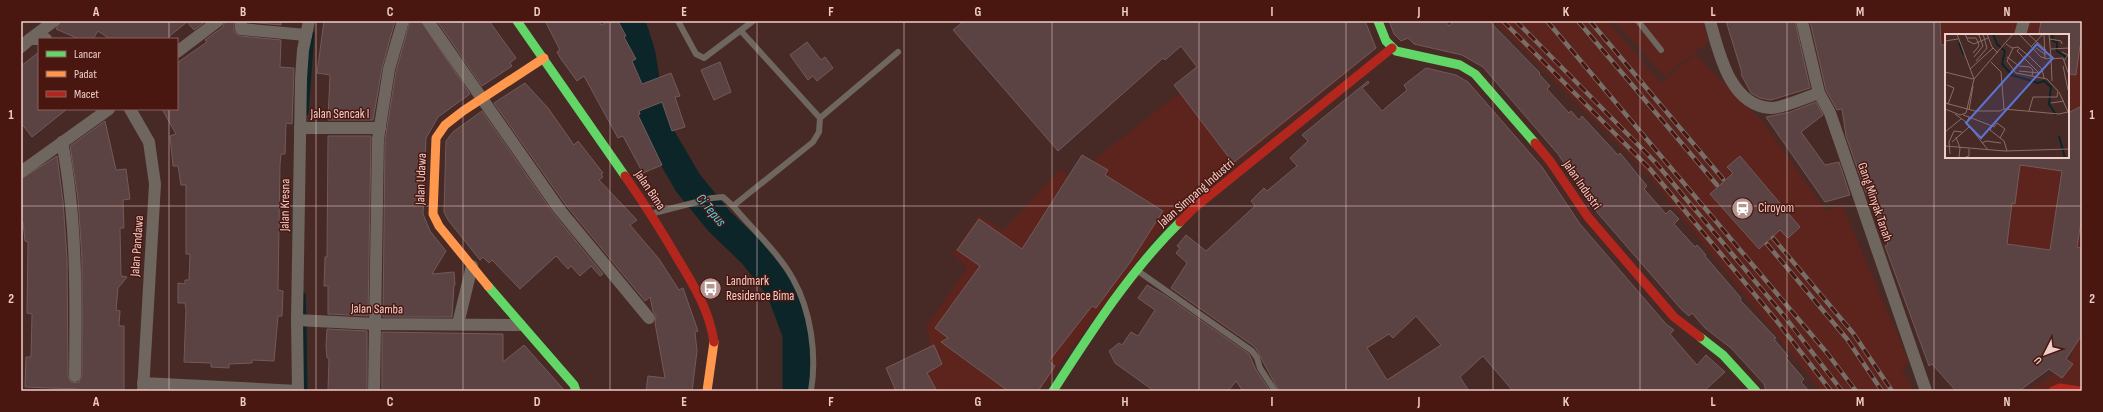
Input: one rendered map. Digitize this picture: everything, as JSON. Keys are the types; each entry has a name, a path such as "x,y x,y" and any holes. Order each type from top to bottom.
{"street":[{"path":"26,43 54,21"},
{"path":"178,51 218,21"},
{"path":"241,21 241,29 306,35"},
{"name":"Jalan Kresna","path":"298,391 297,320 301,78 309,21"},
{"path":"374,391 378,139 389,69 403,21"},
{"path":"428,21 559,210 649,318"},
{"name":"Jalan Bima","path":"517,21 651,214 702,298 711,323 715,346 707,391"},
{"path":"1378,21 1386,41 1392,48"},
{"path":"1710,21 1716,43 1729,77 1738,91 1748,101 1758,106 1773,108 1818,93"},
{"name":"Gang Minyak Tanah","path":"1802,21 1818,93 1830,113 1926,391"},
{"path":"2020,34 2024,21"},
{"path":"26,43 38,41"},
{"name":"Jalan Simpang Industri","path":"1053,391 1102,316 1162,240 1194,208 1392,48"},
{"name":"Jalan Industri","path":"1392,48 1404,54 1460,65 1475,74 1550,161 1588,217 1674,317 1723,356 1756,391"},
{"name":"Jalan Udawa","path":"544,58 463,111 445,125 435,142 433,214 439,226 520,325 574,384 576,391"},
{"path":"21,172 108,110"},
{"name":"Jalan Pandawa","path":"131,110 149,142 155,184 143,387"},
{"name":"Jalan Sencak I","path":"300,128 380,128"},
{"path":"62,142 68,176 75,242 75,376"},
{"path":"458,324 472,266"},
{"name":"Jalan Samba","path":"297,320 375,324 520,325"},
{"path":"143,387 298,391"},
{"path":"2053,391 2060,388 2080,391"}],"lane":[{"path":"678,21 696,54 704,58 753,21"},
{"path":"1638,21 1661,50"},
{"path":"741,31 820,118"},
{"path":"733,206 813,142 819,132 820,118 898,52"},
{"path":"651,214 712,198 723,198 733,206 774,253 793,278 804,301 814,360 811,391"},
{"path":"1137,270 1252,351 1257,358 1260,368 1275,391"}],"shaded area":[{"path":"1272,21 1365,21 1375,50 1167,221 1040,391 893,391 890,369 931,344 926,327 967,268 953,254 979,215 1003,231 1059,170 1076,178 1087,165"},
{"path":"1494,21 1608,21 1661,83 1695,54 1763,122 1826,211 1842,205 1909,362 1902,369 1914,391 1821,391 1648,175"},
{"path":"1615,21 1702,21 1709,42 1664,76"},
{"path":"1939,21 2082,21 2082,135 2069,133 2069,34 1945,34 1945,58 1943,58"},
{"path":"2082,138 2082,246 2062,246 2056,272 1984,258 1994,158 2069,158 2069,156"},
{"path":"2082,325 2082,391 2025,391 2046,380 2068,363 2080,335"}],"building":[{"path":"61,21 206,21 194,30 187,22 167,38 108,38 98,31 94,38 77,38 56,29"},
{"path":"225,21 234,21 234,32 240,36 281,40 280,67 294,68 292,124 286,123 285,154 281,154 280,164 278,290 283,291 282,316 278,316 274,361 252,360 252,363 229,364 229,368 211,367 211,363 184,362 186,310 185,303 178,303 178,283 185,284 185,280 189,280 190,254 186,254 186,185 181,185 178,166 173,166 170,136 176,134 163,110 178,110 178,62 207,42 205,40 223,27"},
{"path":"281,21 281,25 248,22"},
{"path":"324,21 395,21 382,68 373,120 328,120 330,75 317,73"},
{"path":"410,21 421,21 470,94 438,117 426,138 423,214 430,231 446,251 432,274 454,272 455,285 452,317 383,317 385,140 396,71"},
{"path":"437,21 489,21 516,58 510,63 512,66 482,86"},
{"path":"545,21 599,21 601,25 610,21 618,21 626,36 624,37 636,59 632,61 642,84 671,73 680,96 675,97 685,127 672,131 662,102 639,111 640,114 638,115 662,165 643,173 623,136 618,138 584,76 577,81 561,59 557,52 560,50"},
{"path":"964,21 1365,21 1376,48 1233,163 1174,85 1197,67 1181,46 1165,60 1163,58 1058,151 953,30"},
{"path":"1389,21 1445,21 1449,26 1454,21 1489,21 1540,73 1539,74 1550,86 1547,89 1569,113 1571,111 1579,120 1582,116 1618,155 1620,153 1647,186 1644,189 1666,214 1670,210 1679,219 1674,224 1695,247 1697,245 1706,255 1705,256 1741,298 1740,300 1776,338 1774,339 1788,356 1786,358 1804,379 1801,382 1809,391 1766,391 1764,384 1731,348 1705,328 1692,313 1689,316 1681,309 1596,211 1558,154 1483,67 1462,55 1414,44 1408,38 1401,41 1394,34"},
{"path":"1726,21 1795,21 1810,88 1771,100 1760,98 1751,93 1741,74 1742,73"},
{"path":"1810,21 1940,21 1941,45 1945,45 1945,158 2069,158 2069,112 2082,106 2082,216 2077,247 2082,248 2082,335 2066,359 2073,364 2062,378 2049,369 2019,391 1956,391 1932,364 1929,366 1885,246 1888,245 1870,196 1868,197 1865,190 1846,136 1842,109 1837,110 1826,90","holes":["2020,165 2062,171 2050,250 2007,244 2012,203 2015,204"]},
{"path":"2041,21 2082,21 2082,46 2080,46 2076,75 2069,74 2069,34 2039,33"},
{"path":"807,42 821,60 825,57 833,68 817,81 813,76 808,80 790,55"},
{"path":"38,53 38,110 66,110 32,137 21,123 21,66"},
{"path":"720,62 731,92 714,100 701,70"},
{"path":"1426,68 1456,75 1468,82 1542,167 1580,224 1666,324 1674,330 1670,334 1697,365 1706,355 1725,372 1704,391 1513,391 1483,356 1460,377 1469,391 1279,391 1255,347 1171,288 1187,263 1176,253 1180,248 1177,246 1186,235 1206,251 1255,206 1251,201 1264,188 1267,191 1297,166 1290,158 1308,141 1302,135 1368,81 1369,83 1362,88 1382,111 1407,90 1404,85","holes":["1416,316 1441,345 1387,380 1367,348 1389,334 1393,338"]},
{"path":"525,83 548,108 574,145 578,141 603,173 601,174 603,177 599,180 637,220 630,225 659,259 679,290 683,288 698,331 695,332 697,351 692,391 646,391 648,376 665,378 655,323 656,316 653,311 650,297 645,301 565,204 494,103"},
{"path":"1816,102 1823,115 1801,132 1825,165 1839,162 1850,195 1825,202 1766,117 1790,112"},
{"path":"482,111 553,213 603,274 600,276 591,266 580,276 571,266 568,269 556,256 520,289 492,260 489,263 483,257 480,260 448,220 444,212 446,141 453,132"},
{"path":"105,121 116,170 126,169 130,199 123,200 124,228 120,228 121,276 127,277 118,288 116,310 120,311 119,326 124,326 124,391 78,391 78,389 25,387 26,357 31,357 32,314 27,313 28,242 25,241 23,222 21,224 21,179 57,156 63,201 67,259 68,376 71,382 78,383 82,376 82,258 78,199 70,146"},
{"path":"328,136 371,136 368,316 328,314 328,286 324,286 325,257 327,257"},
{"path":"1082,155 1108,170 1105,175 1163,211 1131,261 1096,308 1092,306 1049,361 1055,366 1038,391 1008,391 941,342 948,338 935,328 980,266 957,250 979,219 1022,249"},
{"path":"1740,156 1800,227 1788,238 1780,230 1759,249 1710,194 1733,173 1727,167"},
{"path":"1147,285 1166,296 1249,354 1256,370 1270,391 1243,391 1236,381 1228,391 1154,391 1115,363 1109,351 1119,343 1122,345 1131,332 1138,336 1155,310 1138,298"},
{"path":"327,329 367,331 367,391 328,390 329,358 327,358 326,346"},
{"path":"382,332 503,334 503,362 524,345 565,391 382,391"},
{"path":"934,345 942,364 927,373 937,391 896,391 886,368"}],"waterway":[{"name":"Ci Tepus","path":"626,21 633,29 641,54 648,98 660,135 688,183 719,221 753,254 780,288 797,334 797,391"},
{"path":"306,113 312,34"},
{"path":"303,295 304,319"},
{"path":"304,322 305,391"}],"railway":[{"path":"1503,21 1650,169 1776,320 1831,391"},
{"path":"1516,21 1656,163 1785,317 1842,391"},
{"path":"1547,21 1827,353 1856,391"},
{"path":"1578,21 1717,185"},
{"path":"1590,21 1723,179"},
{"path":"1773,238 1853,333 1892,391"},
{"path":"1767,244 1847,339 1882,391"}],"traffic: fast":[{"path":"517,21 625,176"},
{"path":"1378,21 1386,41 1396,51 1460,65 1475,74 1535,143"},
{"path":"1053,391 1128,281 1144,261 1180,222"},
{"path":"488,286 574,385 576,391"},
{"path":"1700,337 1723,355 1756,391"}],"traffic: slow":[{"path":"488,286 439,226 433,214 436,138 445,125 463,111 544,58"},
{"path":"707,391 714,342"}],"traffic: jam":[{"path":"1180,222 1194,208 1392,48"},
{"path":"1535,143 1550,161 1588,217 1674,317 1700,337"},
{"path":"625,176 658,225 700,297 712,330 714,342"},
{"path":"2053,391 2060,388 2080,391"}],"place":[{"name":"Ciroyom","path":"1742,208"},
{"name":"Landmark Residence Bima","path":"710,288"}]}
